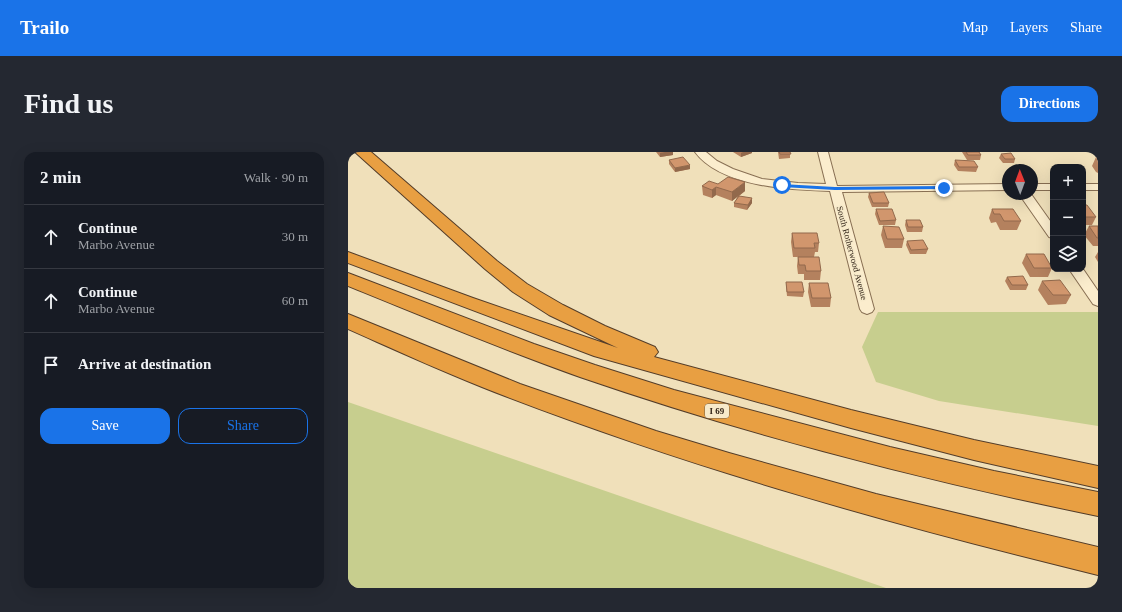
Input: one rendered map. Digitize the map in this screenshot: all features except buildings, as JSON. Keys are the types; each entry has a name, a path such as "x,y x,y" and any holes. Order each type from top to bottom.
{"highway":[{"path":"362,152 491,265 532,295 556,310 598,331 741,389"},
{"path":"348,257 466,302 602,351 851,419 974,450 1098,477"},
{"name":"I 69","path":"348,279 516,345 668,397 765,425 931,467 1098,504"},
{"path":"348,321 512,390"},
{"path":"348,338 512,390 661,442 853,501 970,531 1098,561"}],"street":[{"path":"700,152 726,169 758,180 782,185 834,188 1002,188"},
{"name":"South Rotherwood Avenue","path":"823,152 867,309"},
{"path":"1038,187 1050,187"},
{"path":"1086,187 1098,187"},
{"path":"1029,200 1050,230"},
{"path":"1078,272 1098,301"}],"green space":[{"path":"878,312 1098,312 1098,426 939,401 876,382 862,347"},
{"path":"348,402 886,588 348,588"}],"route":[{"path":"782,185 835,189 944,188"}]}
